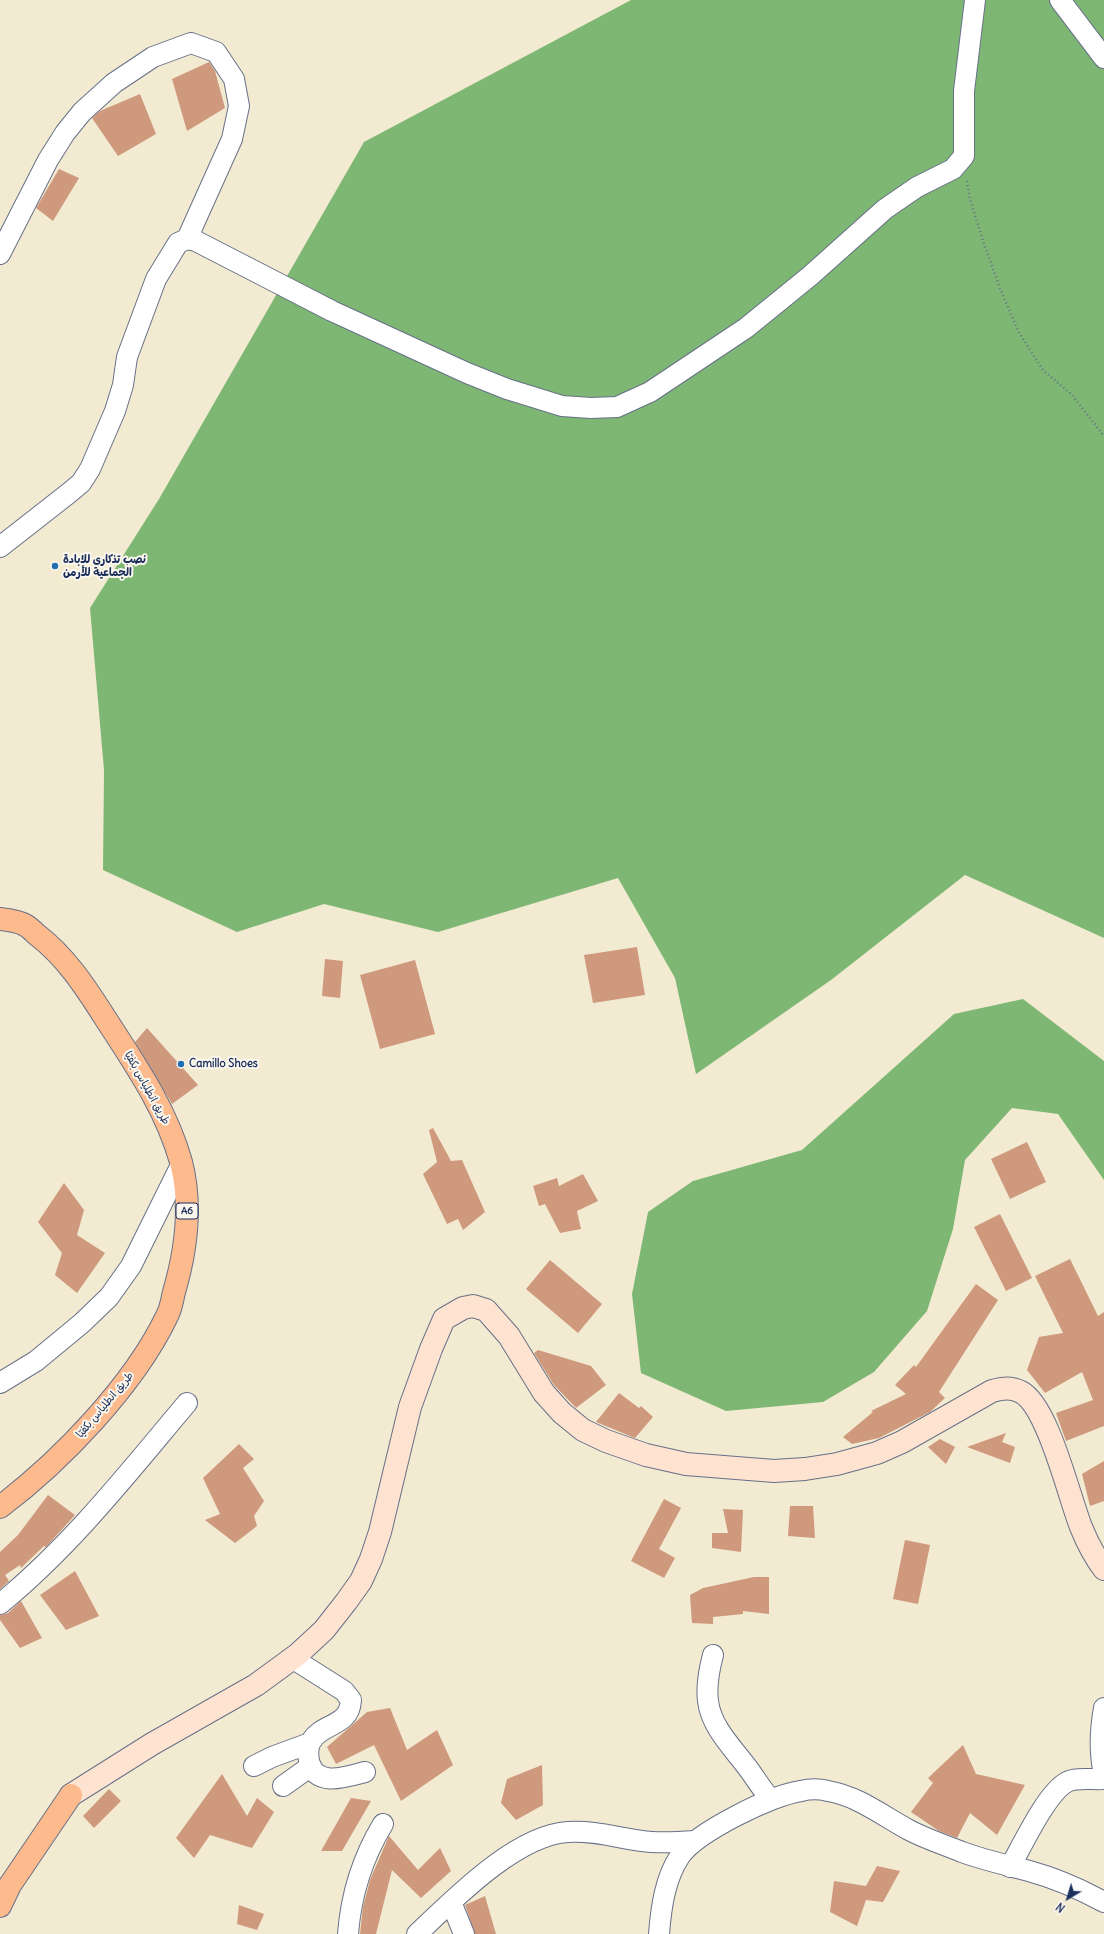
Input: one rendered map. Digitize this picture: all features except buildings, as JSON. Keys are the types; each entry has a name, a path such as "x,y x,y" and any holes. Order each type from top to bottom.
{"highway":[{"name":"طريق انطلياس بكفيّا","path":"0,919 25,925 46,942 76,974 141,1074 161,1109 172,1133 181,1164 187,1209 185,1236 177,1284 168,1315 140,1363 76,1439 25,1488 0,1507"},
{"path":"0,1880 46,1816 71,1795"},
{"path":"0,1906 10,1884 71,1795"}],"main road":[{"path":"71,1795 152,1744 256,1685 292,1658 324,1630 361,1581 371,1559 380,1532 410,1406 430,1349 444,1319 462,1308 473,1306 486,1310 501,1325 544,1393 562,1413 583,1430 606,1441 646,1455 686,1464 774,1471 805,1470 837,1464 877,1452 902,1442 992,1391 1007,1387 1022,1392 1035,1406 1045,1424 1081,1527 1093,1555 1104,1569"}],"street":[{"path":"0,547 81,483 90,469 115,411 123,385 127,357 156,279 178,243 187,239 196,241 332,311 466,373 507,389 562,406 591,408 617,407 650,392 746,328 810,276 885,209 917,187 953,168 964,156 964,91 975,0"},
{"path":"1060,0 1104,58"},
{"path":"0,254 48,160 64,133 82,112 114,83 153,57 191,43 216,52 234,79 239,106 232,139 187,239"},
{"path":"0,1383 36,1361 82,1323 109,1297 131,1266 181,1164"},
{"path":"0,1604 25,1583 81,1528 187,1403"},
{"path":"712,1655 709,1671 708,1702 712,1716 720,1732 770,1800"},
{"path":"292,1658 344,1691 351,1700 348,1712 341,1721 316,1735 310,1743 308,1751 311,1766 319,1775 331,1779 365,1772"},
{"path":"1104,1708 1101,1723 1101,1761 1104,1774"},
{"path":"254,1766 284,1752 310,1743"},
{"path":"283,1786 311,1766"},
{"path":"1010,1867 1051,1797 1060,1787 1071,1780 1104,1779"},
{"path":"659,1934 662,1907 669,1879 680,1856 695,1840 770,1800 801,1790 827,1790 855,1799 911,1831 934,1841 997,1864 1029,1871 1062,1882 1104,1902"},
{"path":"348,1934 360,1873 370,1846 383,1824"},
{"path":"417,1934 466,1888 512,1854 544,1836 568,1832 586,1832 653,1842 695,1840"},
{"path":"451,1902 464,1934"}],"path":[{"path":"964,156 970,199 1000,288 1018,331 1043,370 1072,395 1104,436"}],"green space":[{"path":"631,0 1104,0 1104,938 965,875 831,980 696,1074 675,978 618,878 438,932 324,904 237,932 103,870 104,770 90,608 159,499 364,142"},
{"path":"1023,999 1104,1061 1104,1180 1058,1114 1012,1108 965,1160 953,1229 927,1311 874,1372 823,1402 726,1411 641,1373 632,1294 648,1212 693,1181 802,1150 954,1014"}],"place":[{"name":"نصب تذكاري للإبادة الجماعية للأرمن","path":"55,566"},
{"name":"Camillo Shoes","path":"181,1064"}]}
